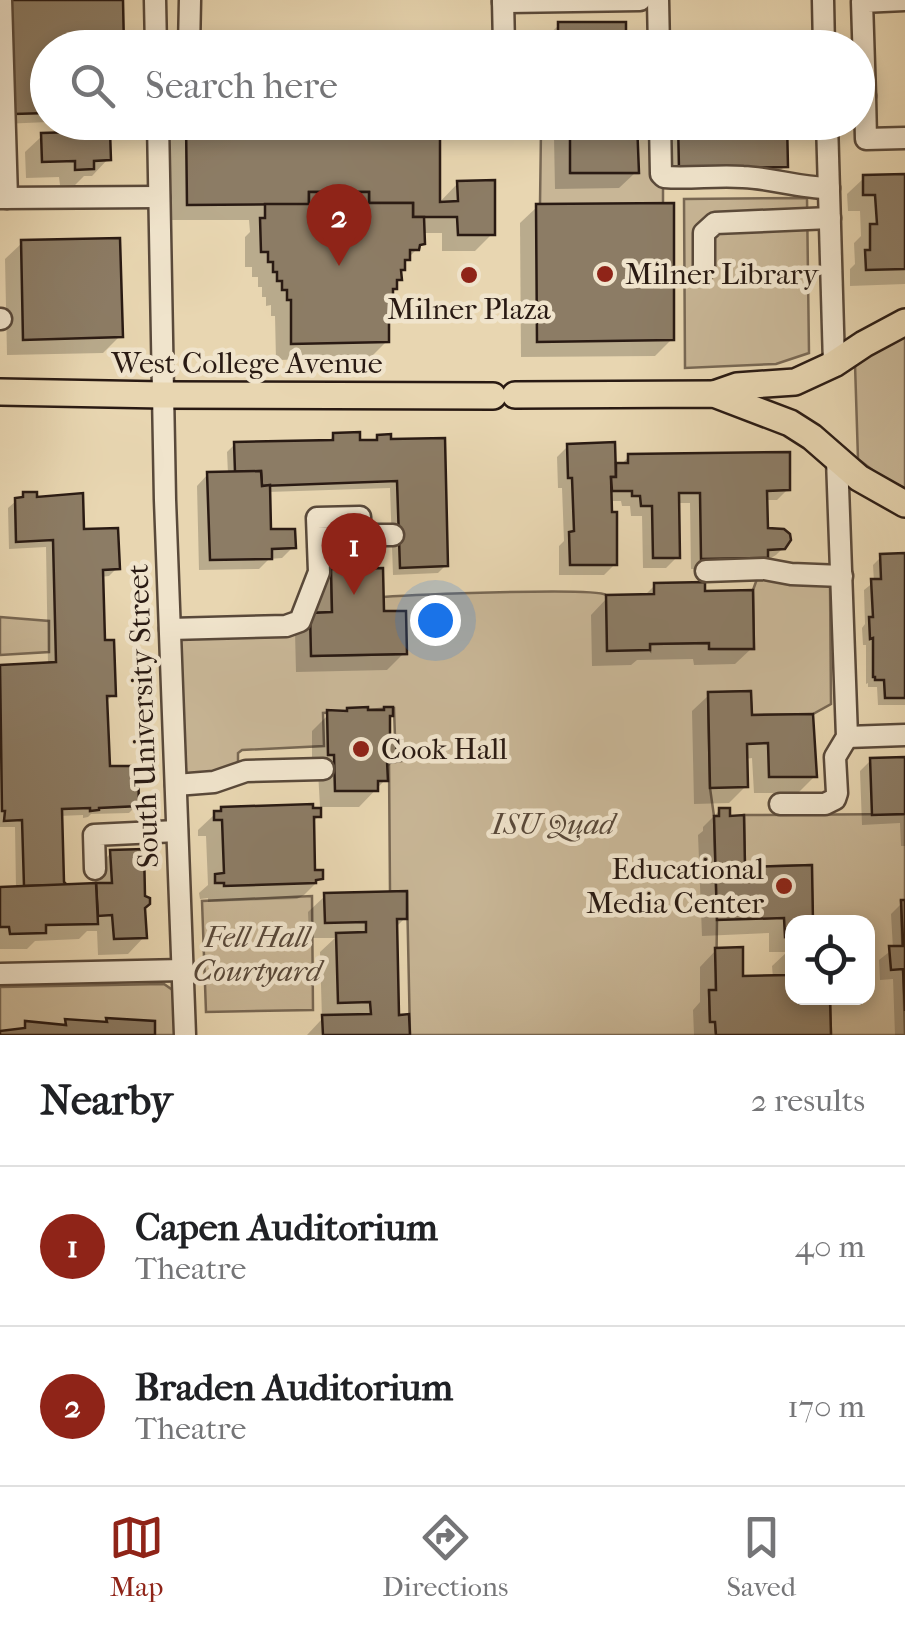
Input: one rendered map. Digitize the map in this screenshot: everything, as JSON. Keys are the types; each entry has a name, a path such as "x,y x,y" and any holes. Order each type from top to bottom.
{"main road":[{"path":"714,394 738,386 795,382 905,322"},
{"name":"West College Avenue","path":"0,392 714,394 790,423 858,478 905,504"}],"street":[{"path":"155,0 156,30"},
{"path":"189,30 190,0"},
{"path":"504,30 503,1 640,0"},
{"path":"658,0 659,30"},
{"path":"823,0 824,30"},
{"path":"862,30 862,2 905,0"},
{"path":"1,13 4,198 159,198"},
{"path":"875,139 905,138"},
{"name":"South University Street","path":"158,140 185,1035"},
{"path":"661,140 664,177 744,176 805,188 830,188"},
{"path":"828,140 834,364"},
{"path":"704,270 704,233 715,222 830,218"},
{"path":"780,804 825,804 835,800 835,757 847,737 837,459"},
{"path":"170,629 286,626 300,621 318,572 317,518 360,517 361,547 318,547"},
{"path":"360,536 394,535"},
{"path":"706,571 764,570 842,576"},
{"path":"847,737 905,735"},
{"path":"176,785 214,782 246,772 323,769"},
{"path":"95,869 94,835 177,831"},
{"path":"0,974 183,970"}],"green space":[{"path":"541,140 570,140 571,173 638,173 637,140 658,140 663,205 540,205"},
{"path":"807,198 809,353 776,364 685,368 684,199"},
{"path":"905,333 905,488 883,478 858,459 855,364"},
{"name":"ISU Quad","path":"331,569 332,612 311,613 312,656 406,654 384,612 383,597 462,593 606,595 650,650 650,644 709,643 710,649 754,649 753,590 757,579 809,578 830,583 831,704 813,714 752,715 750,691 708,693 717,920 716,990 709,991 710,1021 715,1022 716,1035 410,1035 407,892 390,891 389,763 402,761 402,739 395,737 394,708 323,713 324,746 242,750 238,753 238,764 193,779 186,773 180,639 185,632 287,630"},
{"path":"0,617 49,621 49,652 0,655"},
{"path":"905,814 905,900 901,901 905,1035 831,1035 830,1005 875,1005 875,915 813,915 811,865 745,867 744,815"},
{"name":"Fell Hall Courtyard","path":"312,896 313,1010 206,1012 202,901"},
{"path":"164,984 174,991 176,1035 0,1035 0,987"}],"building":[{"path":"10,0 123,0 124,30 30,30 30,114 14,114"},
{"path":"558,22 626,22 626,30 558,30"},
{"path":"41,140 110,140 111,160 94,161 94,169 75,170 75,161 42,162"},
{"path":"186,140 440,140 440,202 458,201 457,181 495,180 495,235 458,235 457,217 413,217 413,203 369,203 369,192 309,192 309,204 187,205"},
{"path":"570,140 638,140 639,173 570,173"},
{"path":"678,140 787,140 788,167 679,169"},
{"path":"905,174 905,269 866,270 870,224 877,224 875,195 863,195 863,175"},
{"path":"309,192 369,192 369,203 413,203 413,217 424,217 425,244 419,250 410,250 410,260 405,260 405,270 401,270 402,280 397,280 393,299 389,299 389,342 291,344 291,300 287,300 287,290 282,290 282,281 277,281 268,252 261,252 260,218 265,218 265,204 309,204"},
{"name":"Milner Library","path":"674,203 674,340 537,342 536,204"},
{"path":"120,238 123,337 23,340 21,240"},
{"path":"360,432 360,440 377,440 377,435 391,434 391,439 445,438 448,566 400,568 397,481 262,486 261,471 235,472 234,442 333,440 333,433"},
{"path":"615,442 616,477 611,477 612,512 617,512 617,565 570,565 569,532 574,531 567,444"},
{"path":"790,452 790,490 767,491 768,528 784,529 791,540 785,549 768,550 768,558 701,559 700,493 679,493 680,558 653,558 652,506 641,506 640,496 632,496 632,491 612,491 616,463 628,463 628,454"},
{"path":"261,471 262,486 270,485 271,529 295,529 296,548 272,549 272,559 210,560 207,472"},
{"path":"23,492 37,492 37,497 83,493 84,529 118,528 120,569 103,570 105,640 114,640 116,696 107,696 110,766 138,766 139,806 90,811 62,809 67,885 24,886 22,820 4,821 2,811 0,665 56,662 53,540 16,542 15,498 23,497"},
{"path":"905,553 905,698 885,698 884,680 873,677 871,579 881,579 880,554"},
{"path":"383,568 384,611 406,611 407,654 311,656 310,613 332,612 331,569"},
{"path":"705,582 705,591 753,590 754,649 709,649 709,643 650,644 650,650 607,651 606,595 654,594 654,583"},
{"path":"751,691 752,715 813,714 817,777 769,777 768,743 747,744 748,787 710,788 708,692"},
{"name":"Cook Hall","path":"393,707 390,737 395,737 398,760 387,761 388,781 378,781 378,791 335,791 334,755 328,755 327,710"},
{"path":"905,757 905,814 872,815 870,758"},
{"path":"313,804 313,808 321,808 321,817 314,817 315,870 323,870 323,879 316,883 215,883 215,874 224,873 222,820 214,820 214,811 221,811 221,807"},
{"path":"719,808 730,808 730,816 744,815 745,867 812,865 813,915 785,915 785,937 784,918 717,920 714,816 719,816"},
{"path":"144,849 145,896 150,898 145,908 147,938 114,939 112,915 98,916 96,883 112,883 110,850"},
{"path":"96,883 98,924 46,925 46,933 10,934 9,927 0,927 0,887"},
{"path":"407,891 407,919 397,919 399,1015 409,1014 410,1035 323,1035 322,1015 371,1014 370,1002 338,1003 336,933 366,932 366,922 325,923 324,893"},
{"path":"901,900 905,900 905,1011 903,969 891,970 889,946 903,946"},
{"path":"743,947 743,976 785,975 785,1005 830,1005 831,1035 716,1035 715,1022 710,1022 709,990 716,990 715,948"},
{"path":"106,1018 155,1021 155,1035 0,1035 0,1031 25,1028 25,1021 66,1025 65,1019 107,1022"}],"place":[{"name":"Braden Auditorium","path":"339,266"},
{"name":"Milner Library","path":"605,274"},
{"name":"Milner Plaza","path":"469,275"},
{"name":"Capen Auditorium","path":"354,595"},
{"name":"Cook Hall","path":"361,749"},
{"name":"Educational Media Center","path":"784,886"}]}
